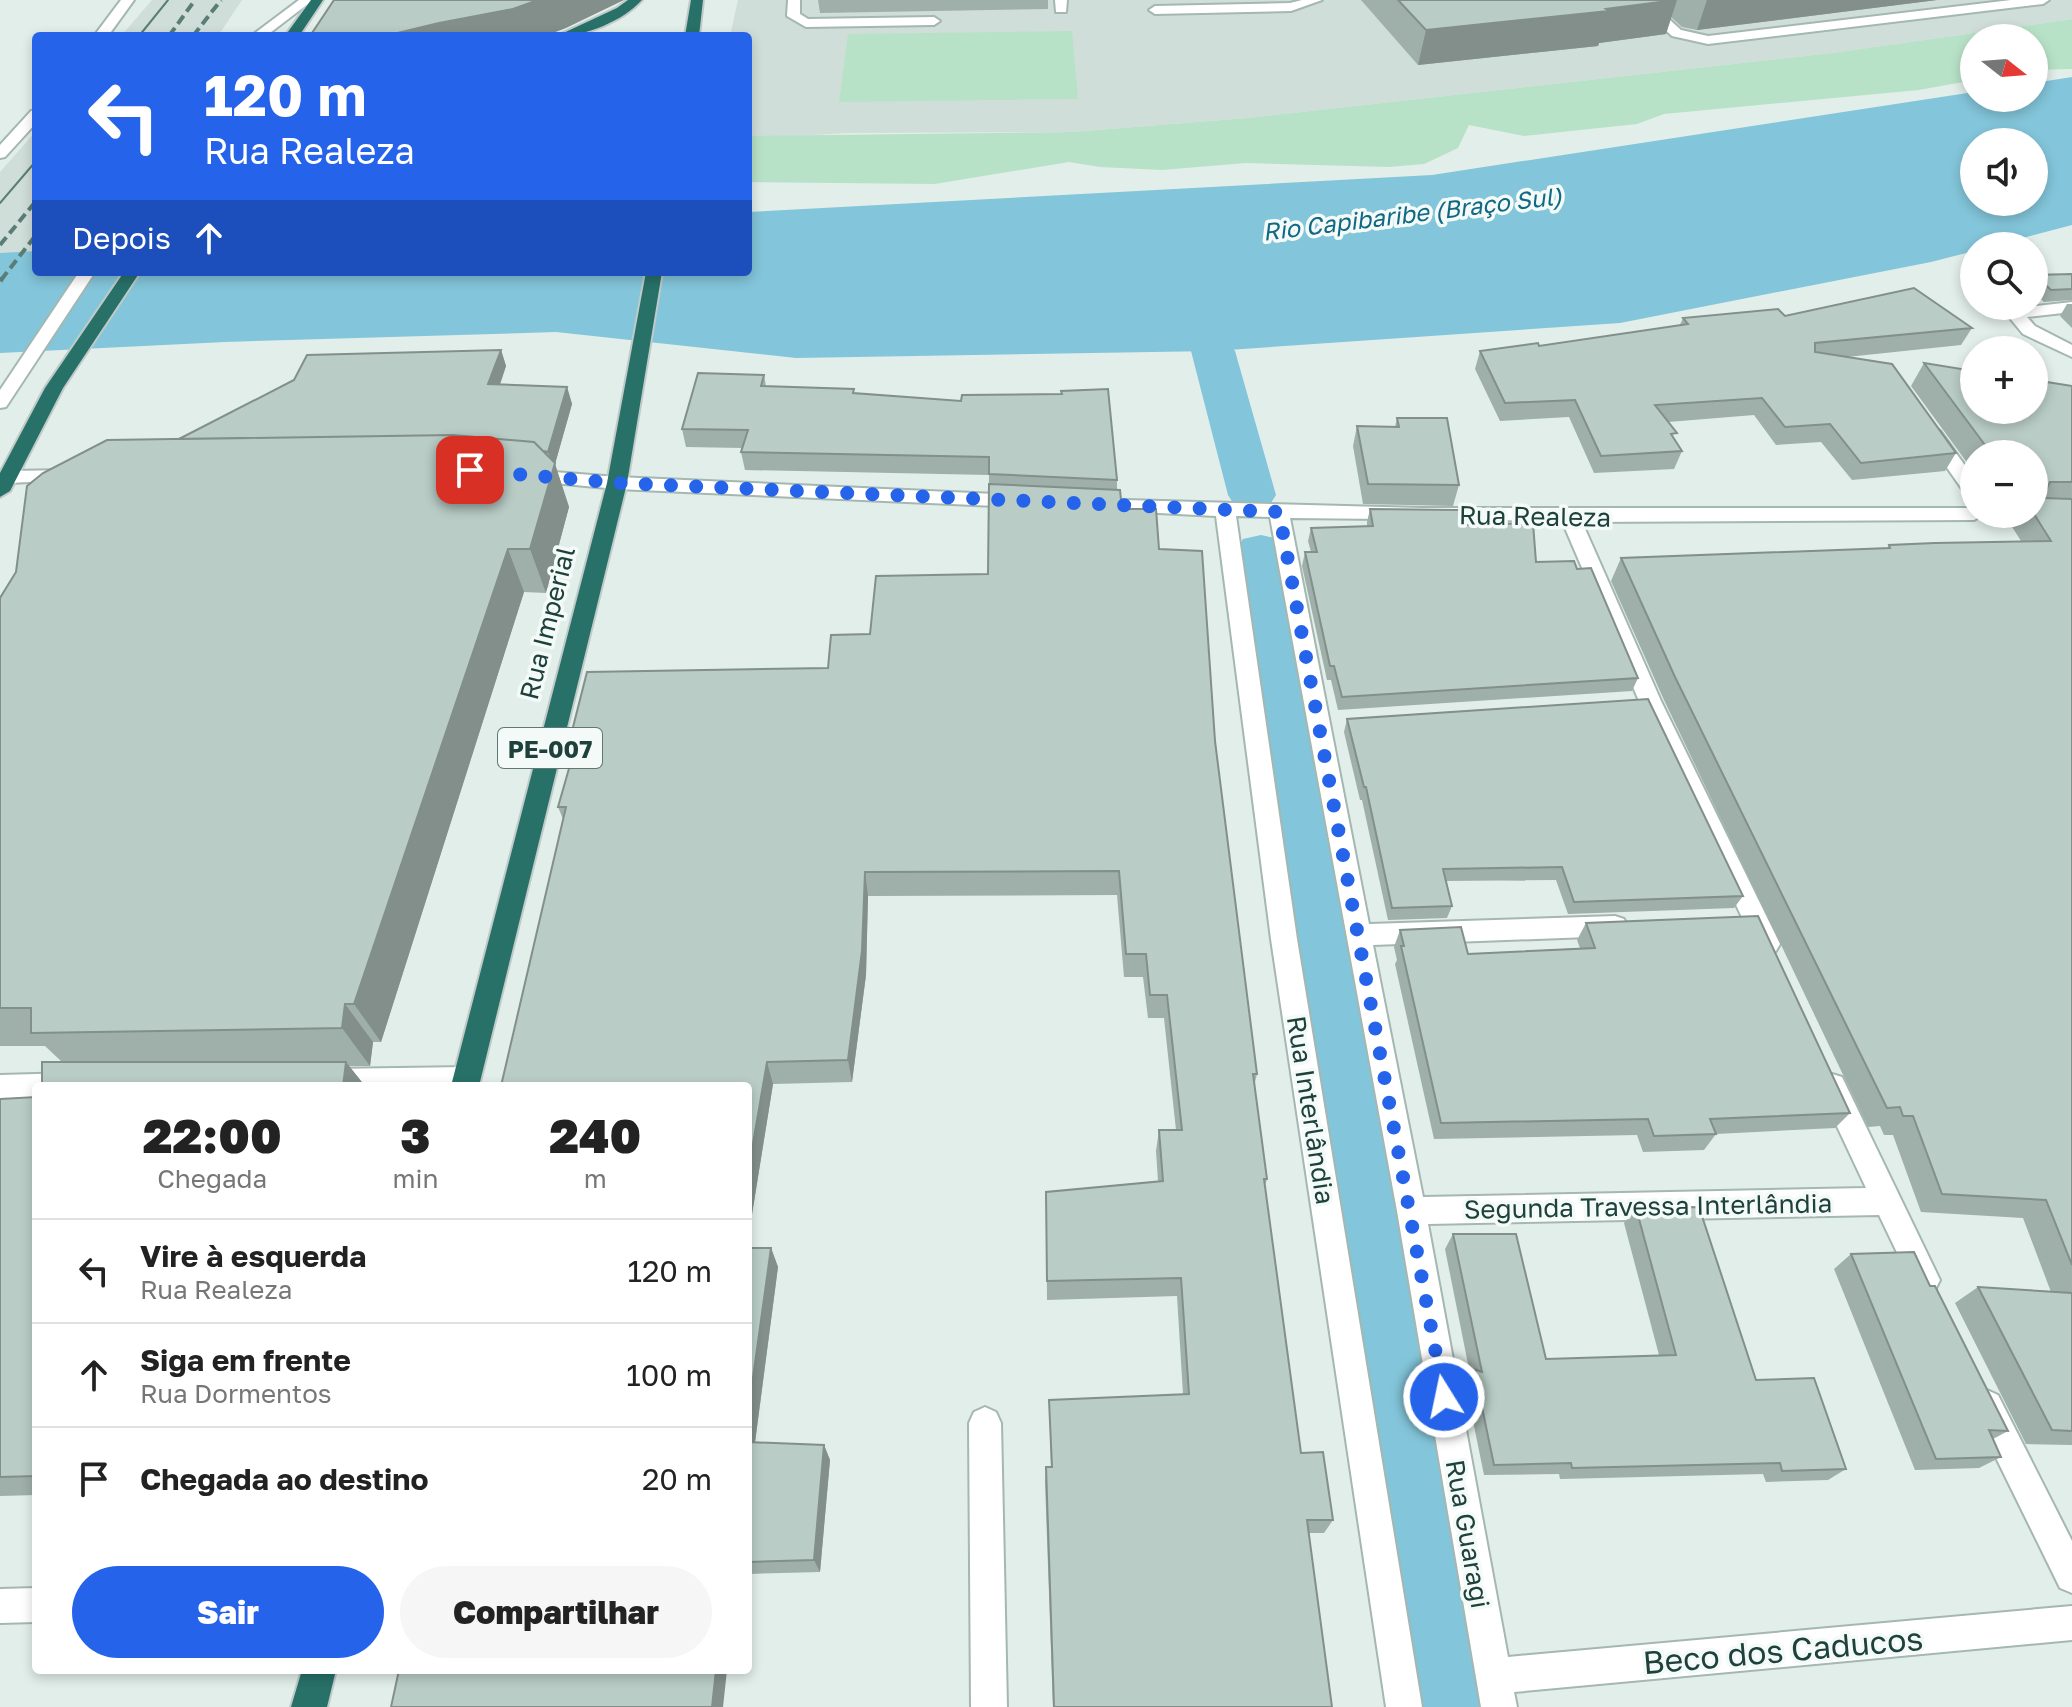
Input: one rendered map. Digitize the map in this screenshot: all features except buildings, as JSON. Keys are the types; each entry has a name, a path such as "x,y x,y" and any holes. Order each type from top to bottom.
{"highway":[{"path":"295,32 317,0"},
{"path":"573,32 622,11 636,0"},
{"path":"693,32 697,0"},
{"path":"4,484 54,388 129,276"},
{"name":"Rua Imperial","path":"466,1082 617,483 653,276"},
{"path":"309,1707 318,1674"}],"street":[{"path":"104,32 128,0"},
{"path":"263,32 307,0"},
{"path":"794,0 793,16 806,23 934,21"},
{"path":"1155,10 1291,7 1316,0"},
{"path":"1640,0 1677,33 1708,40 2043,0"},
{"path":"0,154 32,118"},
{"path":"4,398 84,276"},
{"path":"2072,307 2020,313 2017,317 2029,330 2072,352"},
{"path":"1921,418 1960,472"},
{"path":"516,474 617,483 1038,502"},
{"path":"4,484 88,476"},
{"name":"Rua Realeza","path":"1069,504 1225,511 1570,517 1960,514"},
{"name":"Rua Interlândia","path":"1225,511 1279,909 1404,1707"},
{"name":"Rua Guaragi","path":"1279,512 1328,722 1357,935 1411,1211 1496,1692"},
{"path":"1570,517 1650,701 1776,963"},
{"path":"1619,703 1650,701"},
{"path":"1724,922 1756,921"},
{"path":"1357,935 1645,925"},
{"path":"1821,1061 1885,1201 1940,1310"},
{"path":"302,1081 384,1082"},
{"path":"0,1087 32,1086"},
{"name":"Segunda Travessa Interlândia","path":"1411,1211 1885,1201"},
{"path":"1974,1380 2072,1576"},
{"path":"985,1423 989,1707"},
{"path":"0,1606 32,1605"},
{"name":"Beco dos Caducos","path":"1496,1692 2072,1623"}],"shaded area":[{"path":"152,0 242,0 221,32 124,32"},
{"path":"738,0 2072,0 2072,19 2037,24 1960,24 1960,35 1832,53 1247,118 1072,132 752,136 752,32 731,32"},
{"path":"32,136 34,276 0,343 0,172"}],"green space":[{"path":"2072,19 2072,69 2048,70 2048,24 2037,24"},
{"path":"1072,31 1078,99 839,102 848,34"},
{"path":"1960,35 1960,83 1919,90 1664,114 1637,124 1524,136 1469,125 1458,148 1424,164 1389,167 1246,163 1162,170 1069,162 935,184 752,182 752,136 1072,132 1247,118 1832,53"}],"water":[{"name":"Rio Capibaribe (Braço Sul)","path":"2072,77 2072,225 2045,232 1960,232 1960,255 1620,323 1213,351 796,358 556,332 225,342 0,353 0,253 32,251 32,276 752,276 752,212 1432,175 1960,94 1960,112 2048,112 2048,81"}],"waterway":[{"path":"1213,351 1252,495"},
{"path":"1261,551 1461,1707"}],"tram line":[{"path":"142,32 168,0"},
{"path":"0,203 32,166"}],"railway":[{"path":"172,32 195,0"},
{"path":"196,32 221,0"},
{"path":"0,245 32,206"},
{"path":"1,280 32,240"}],"route":[{"path":"470,470 617,483 1279,512 1444,1397"}]}
